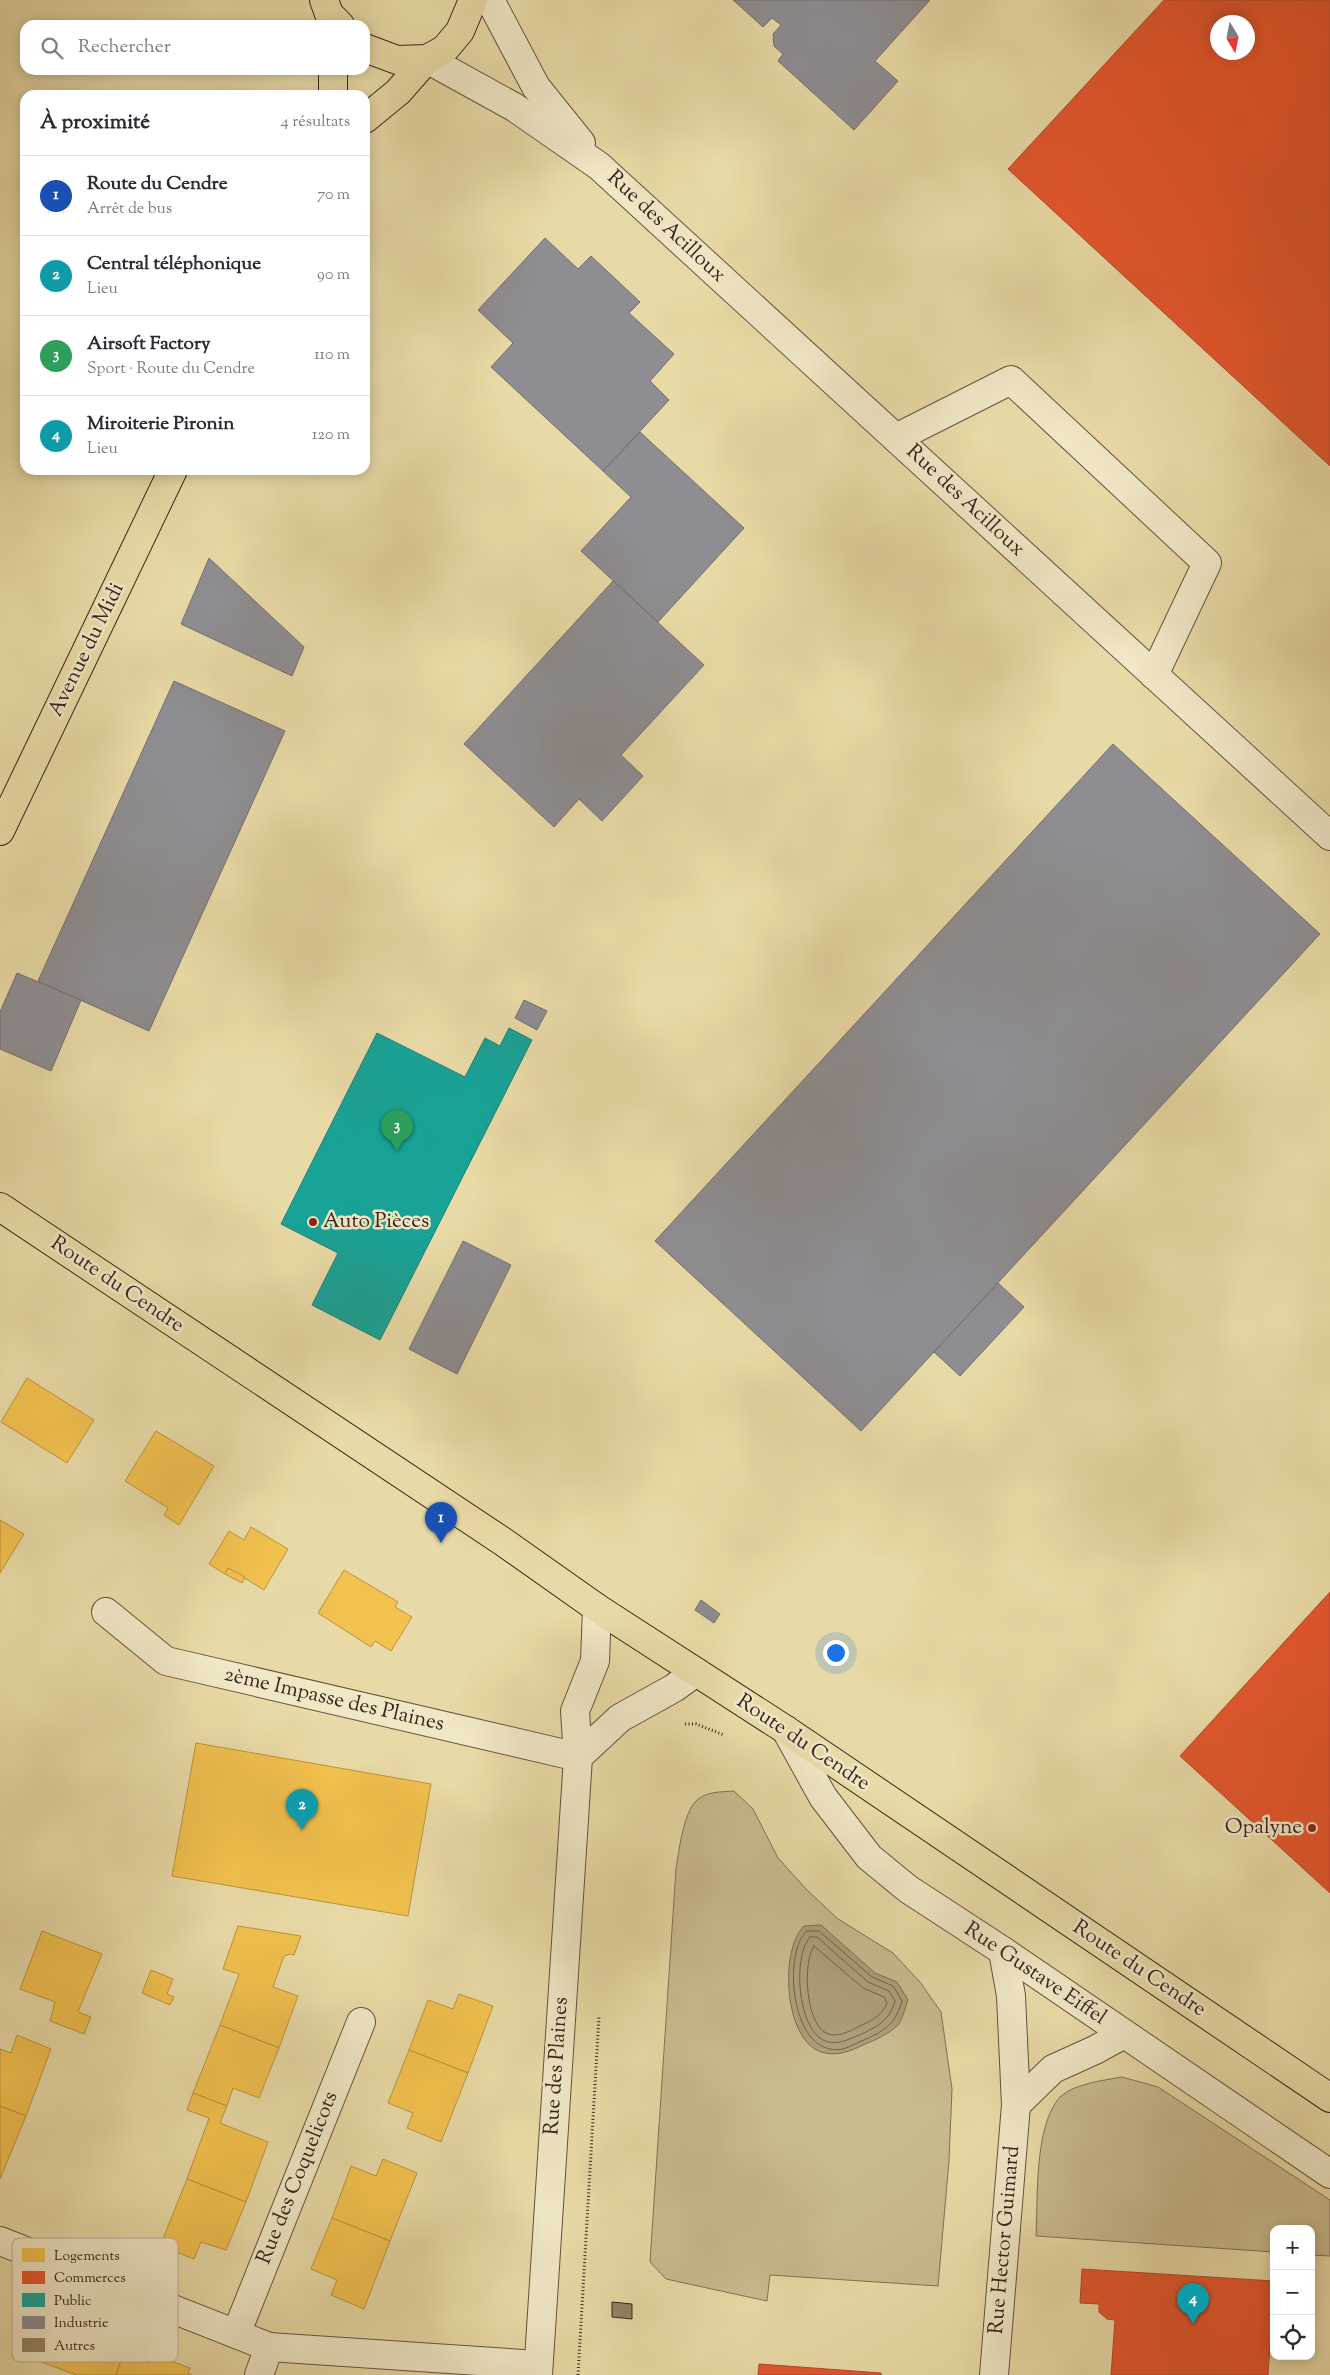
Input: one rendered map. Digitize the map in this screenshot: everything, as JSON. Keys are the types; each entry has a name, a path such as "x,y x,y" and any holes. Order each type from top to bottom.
{"main road":[{"path":"370,115 398,92 426,59 445,49 460,31 473,0"},
{"path":"370,50 397,60 426,59"},
{"path":"333,75 333,90"},
{"name":"Avenue du Midi","path":"0,831 172,475"},
{"name":"Route du Cendre","path":"0,1207 502,1541 597,1608 786,1730 1330,2098"}],"street":[{"name":"Rue des Acilloux","path":"490,0 536,87 599,166"},
{"name":"Rue des Acilloux","path":"426,59 514,107 599,166 1330,836"},
{"path":"896,438 1011,380 1018,386 1207,563 1154,675"},
{"name":"Rue des Plaines","path":"538,2370 578,1757 574,1710 595,1661 597,1608"},
{"name":"2ème Impasse des Plaines","path":"106,1612 166,1661 578,1757"},
{"path":"578,1757 620,1718 674,1688 696,1672"},
{"name":"Rue Gustave Eiffel","path":"786,1730 824,1797 869,1858 908,1889 1004,1951 1330,2174"},
{"name":"Rue Hector Guimard","path":"994,2375 1016,2105 1010,1996 1004,1951"},
{"name":"Rue des Coquelicots","path":"236,2334 360,2022"},
{"path":"1016,2105 1053,2070 1124,2034"},
{"path":"0,2241 12,2246"},
{"path":"178,2311 269,2347 538,2370"},
{"path":"259,2375 269,2347"}],"path":[{"path":"678,1724 696,1724 732,1738"},
{"path":"578,2375 600,2012"}],"shaded area":[{"path":"734,1791 753,1809 778,1858 806,1889 838,1919 893,1953 920,1982 941,2012 952,2089 949,2161 938,2286 770,2275 767,2301 666,2279 650,2262 676,1869 680,1843 688,1815 696,1801 704,1795"},
{"path":"1122,2077 1158,2087 1330,2200 1330,2256 1315,2255 1315,2225 1270,2225 1270,2252 1036,2236 1039,2163 1046,2126 1052,2110 1060,2097 1073,2089 1090,2083"}],"water":[{"path":"821,1925 875,1973 897,1982 908,2000 901,2020 895,2028 874,2040 839,2054 821,2052 809,2044 799,2031 789,1994 791,1954 796,1938 804,1926"}],"building: Logements":[{"path":"27,1378 94,1420 67,1463 1,1422"},
{"path":"156,1431 214,1466 179,1525 164,1515 168,1508 125,1481"},
{"path":"0,1520 24,1534 0,1573"},
{"path":"251,1527 288,1549 264,1590 228,1568 225,1574 209,1564 229,1531 244,1540"},
{"path":"228,1568 245,1577 242,1583 225,1574"},
{"path":"344,1570 398,1602 395,1607 412,1617 391,1651 375,1641 371,1647 318,1613"},
{"path":"196,1743 431,1784 408,1916 172,1876"},
{"path":"238,1926 301,1936 294,1955 284,1956 273,1987 298,1996 279,2048 220,2025 239,1974 223,1969"},
{"path":"42,1931 102,1954 78,2012 91,2017 84,2034 50,2021 55,2002 20,1989"},
{"path":"151,1970 173,1979 167,1994 174,1997 170,2005 142,1993"},
{"path":"459,1994 493,2006 468,2073 409,2050 428,2000 453,2009"},
{"path":"220,2025 279,2048 259,2098 233,2088 227,2106 193,2093"},
{"path":"17,2035 51,2049 26,2116 0,2106 0,2049 11,2053"},
{"path":"409,2050 468,2073 441,2142 407,2128 413,2113 388,2103"},
{"path":"193,2093 227,2106 220,2123 268,2142 246,2202 187,2179 209,2118 187,2110"},
{"path":"0,2106 26,2116 0,2179"},
{"path":"383,2159 417,2173 390,2241 332,2218 351,2166 376,2176"},
{"path":"187,2179 246,2202 226,2250 201,2242 194,2259 178,2253 178,2238 163,2238"},
{"path":"332,2218 390,2241 364,2309 331,2295 337,2280 311,2269"},
{"path":"42,2362 121,2362 116,2375 76,2375"},
{"path":"121,2362 174,2362 190,2368 188,2373 192,2375 116,2375"}],"building: Commerces":[{"path":"1164,0 1330,0 1330,466 1008,169"},
{"path":"1330,1592 1330,1893 1180,1756"},
{"path":"1082,2269 1270,2281 1268,2375 1111,2375 1115,2320 1107,2319 1099,2312 1099,2304 1080,2303"},
{"path":"759,2364 881,2373 881,2375 758,2375"}],"building: Public":[{"path":"509,1028 532,1040 380,1340 312,1305 338,1253 281,1224 377,1033 465,1077 485,1038 500,1046"}],"building: Industrie":[{"path":"733,0 930,0 875,61 898,81 854,130 778,61 783,54 774,46 773,34 781,25 772,18 763,27"},
{"path":"545,238 578,269 591,256 640,302 629,313 674,354 650,381 669,400 603,471 491,367 513,343 478,310"},
{"path":"640,432 744,528 658,622 581,551 631,497 603,471"},
{"path":"209,558 304,647 292,676 181,624"},
{"path":"613,581 704,665 621,755 643,776 602,821 579,799 554,827 464,744"},
{"path":"174,681 285,731 149,1031 38,981"},
{"path":"1113,744 1320,934 861,1431 655,1241"},
{"path":"17,973 81,1000 51,1071 0,1049 0,1012"},
{"path":"524,1000 547,1011 537,1030 515,1018"},
{"path":"463,1241 511,1265 457,1374 409,1349"},
{"path":"998,1283 1024,1307 960,1376 934,1352"},
{"path":"701,1600 720,1614 714,1623 695,1610"}],"building: Autres":[{"path":"612,2302 632,2304 632,2319 612,2317"}],"place":[{"name":"Airsoft Factory","path":"397,1151"},
{"name":"Auto Pièces","path":"313,1222"},
{"name":"Route du Cendre","path":"441,1543"},
{"name":"Opalyne","path":"1312,1828"},
{"name":"Central téléphonique","path":"302,1830"},
{"name":"Miroiterie Pironin","path":"1193,2324"}]}
